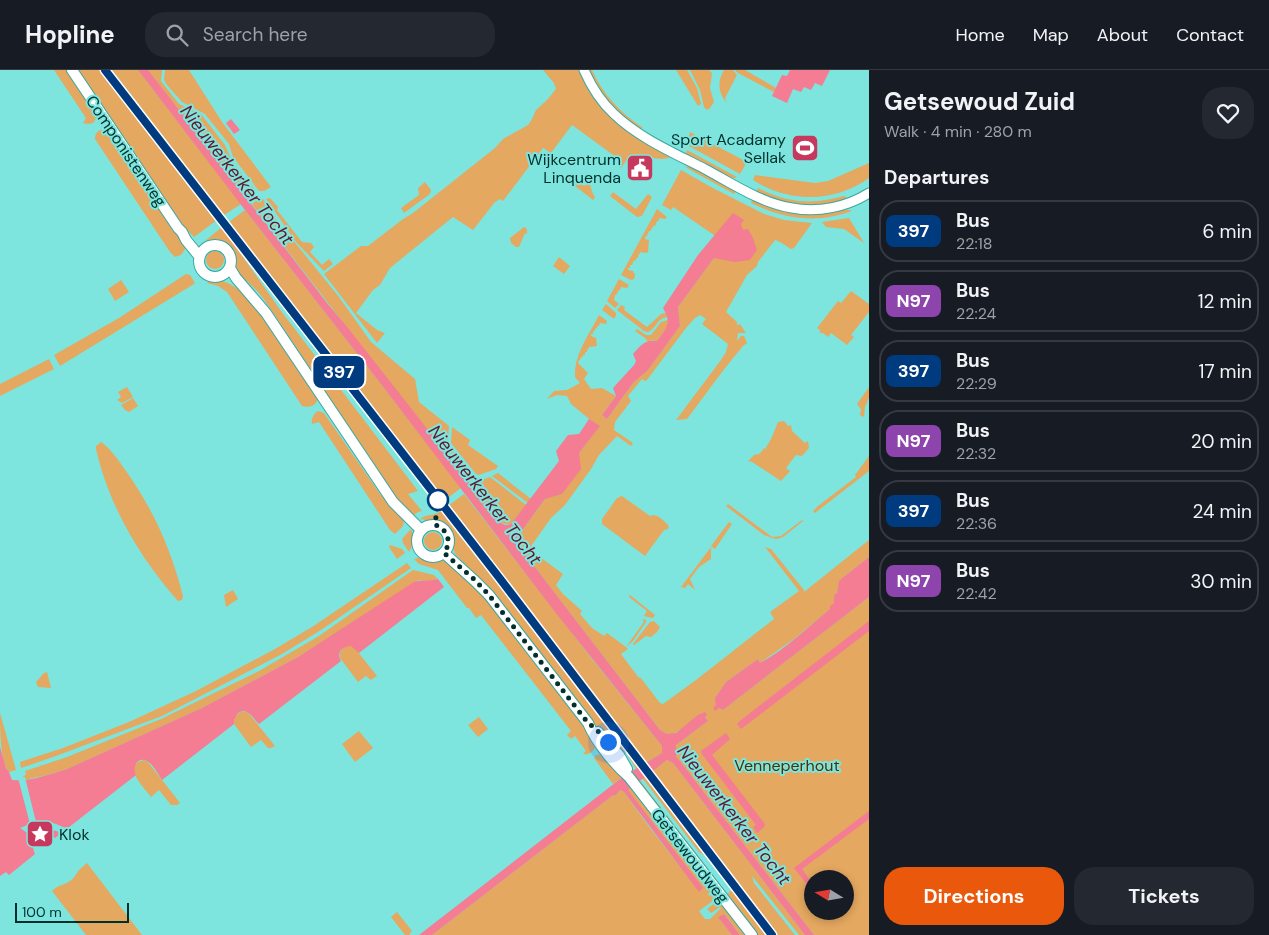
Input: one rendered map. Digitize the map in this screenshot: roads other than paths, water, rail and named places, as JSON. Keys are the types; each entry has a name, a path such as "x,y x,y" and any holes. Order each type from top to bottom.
{"main road":[{"name":"Componistenweg","path":"72,70 172,220 199,256"},
{"name":"Componistenweg","path":"182,232 203,244 211,245"},
{"path":"211,245 217,245 227,250 231,262 227,272 216,278 204,274 199,264 199,256 206,247 211,245"},
{"path":"230,268 236,278 266,312 393,502 421,530"},
{"path":"222,276 252,296"},
{"path":"430,525 440,526 444,529 448,538 447,548 444,553 432,557 420,551 416,543 421,530 430,525"},
{"name":"Getsewoudweg","path":"444,553 489,595 588,723 600,743 629,777 752,935"}],"street":[{"path":"584,70 602,102 626,125 762,200 789,208 816,210 848,203 869,193"}],"place":[{"name":"Sport Acadamy Sellak","path":"805,148"},
{"name":"Wijkcentrum Linquenda","path":"640,168"},
{"name":"Klok","path":"40,834"}],"water label":[{"name":"Nieuwerkerker Tocht","path":"237,175"},
{"name":"Nieuwerkerker Tocht","path":"485,495"},
{"name":"Nieuwerkerker Tocht","path":"734,815"}],"park label":[{"name":"Venneperhout","path":"787,765"}]}
